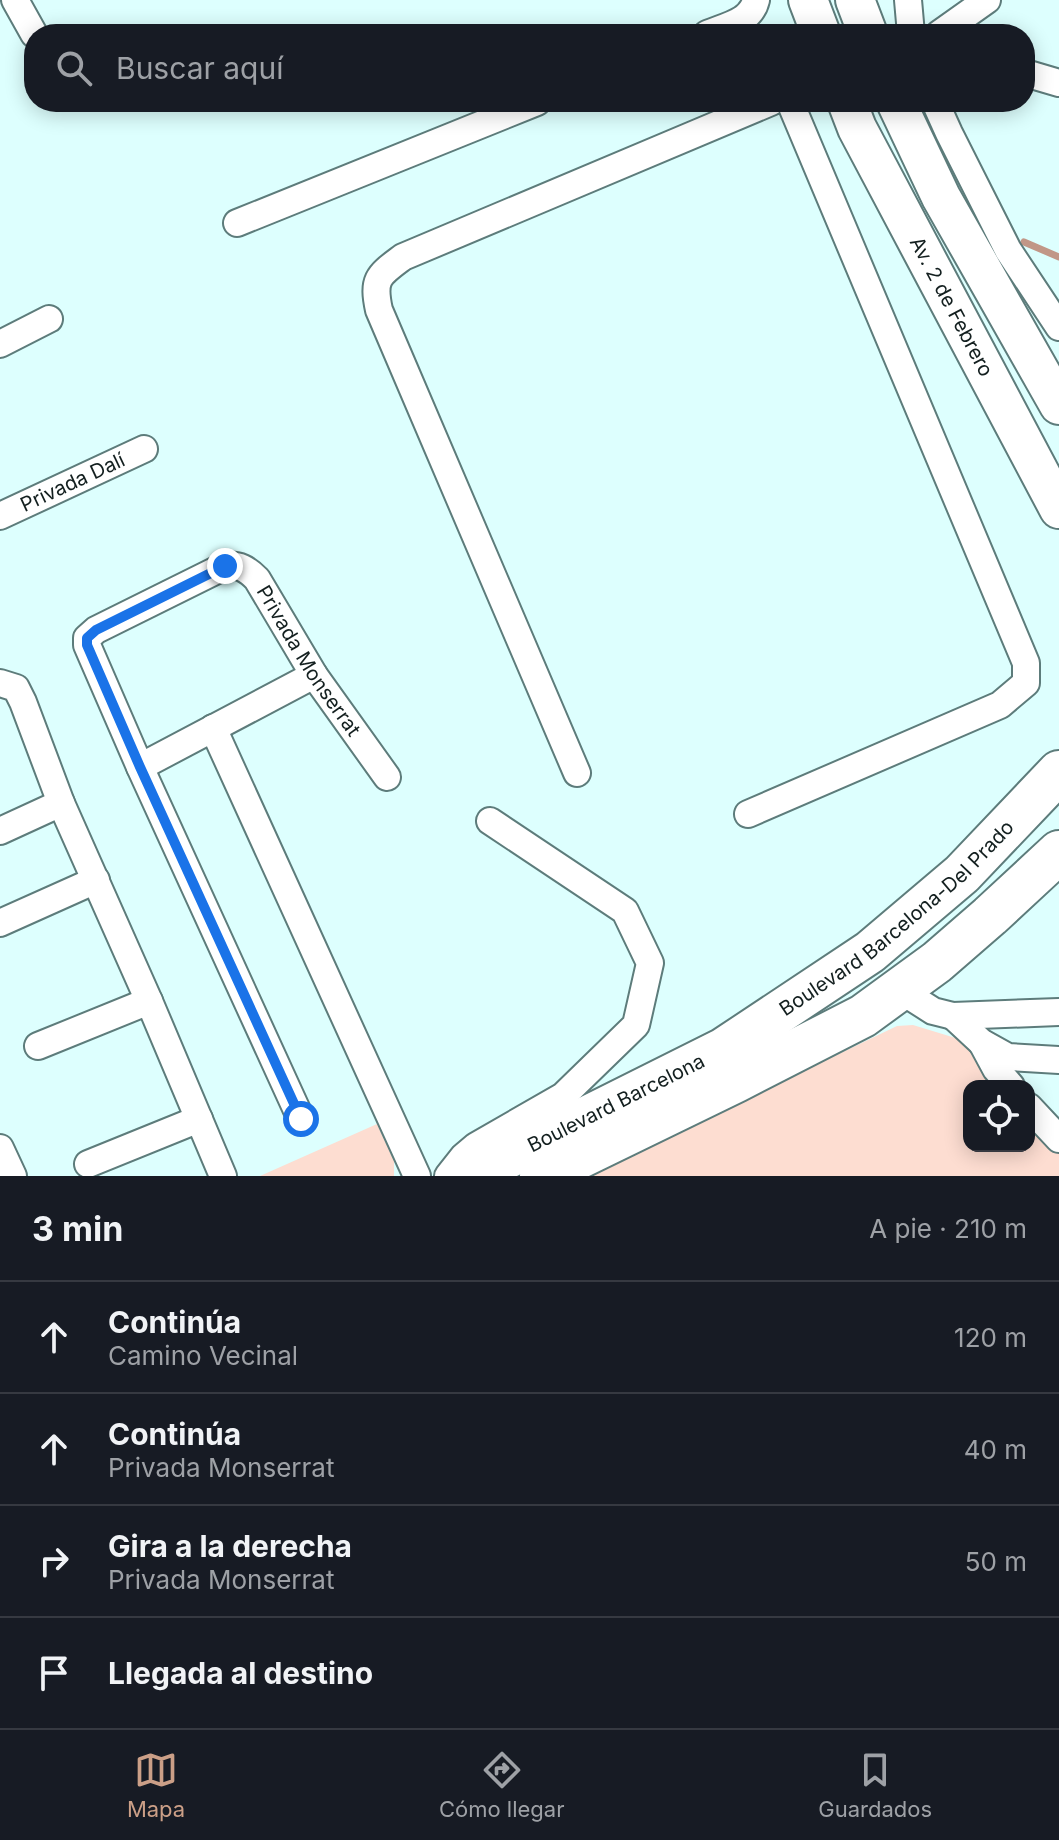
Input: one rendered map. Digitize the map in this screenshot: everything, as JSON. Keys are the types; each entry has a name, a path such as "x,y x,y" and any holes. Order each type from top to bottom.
{"main road":[{"path":"808,0 817,24"},
{"path":"855,0 864,24"},
{"name":"Av. 2 de Febrero","path":"851,112 1054,483"},
{"path":"901,112 941,197 1059,405"},
{"name":"Boulevard Barcelona-Del Prado","path":"730,1065 962,874 1059,772"},
{"name":"Boulevard Barcelona-Del Prado","path":"730,1065 863,1016 959,944 1059,852"},
{"name":"Boulevard Barcelona","path":"467,1176 730,1065"},
{"name":"Boulevard Barcelona","path":"541,1176 730,1065"}],"street":[{"path":"15,0 28,24"},
{"path":"730,24 748,16 756,0"},
{"path":"908,0 910,24"},
{"path":"953,24 987,0"},
{"path":"1035,76 1059,83"},
{"path":"237,223 512,112"},
{"path":"577,773 379,310 375,290 383,272 403,257 747,112"},
{"path":"748,814 1000,705 1026,683 1026,663 794,112"},
{"path":"940,112 1008,250 1059,327"},
{"path":"0,344 49,319"},
{"name":"Privada Dalí","path":"0,516 144,449"},
{"name":"Privada Monserrat","path":"140,767 87,645 87,638 96,630 234,564 257,579 314,675 387,777"},
{"path":"301,1119 140,767 314,675"},
{"path":"0,683 16,688 61,803 223,1176"},
{"path":"213,728 417,1176"},
{"path":"0,831 61,803"},
{"path":"448,1176 476,1146 563,1096 636,1025 650,963 625,911 490,821"},
{"path":"0,923 96,880"},
{"path":"900,990 933,1011 953,1016 1059,1012"},
{"path":"38,1046 149,1001"},
{"path":"953,1016 981,1042 1008,1057 1053,1067"},
{"path":"981,1042 1006,1080"},
{"path":"1035,1113 1059,1139"},
{"path":"88,1164 199,1119"},
{"path":"0,1148 13,1176"}],"shaded area":[{"path":"913,1025 962,1040 1001,1080 963,1080 963,1152 1035,1152 1035,1115 1059,1139 1059,1176 584,1176 897,1026"},
{"path":"377,1124 394,1161 394,1176 260,1176"}],"waterway":[{"path":"1024,242 1059,257"}],"route":[{"path":"225,566 96,630 87,638 87,645 301,1119"}]}
